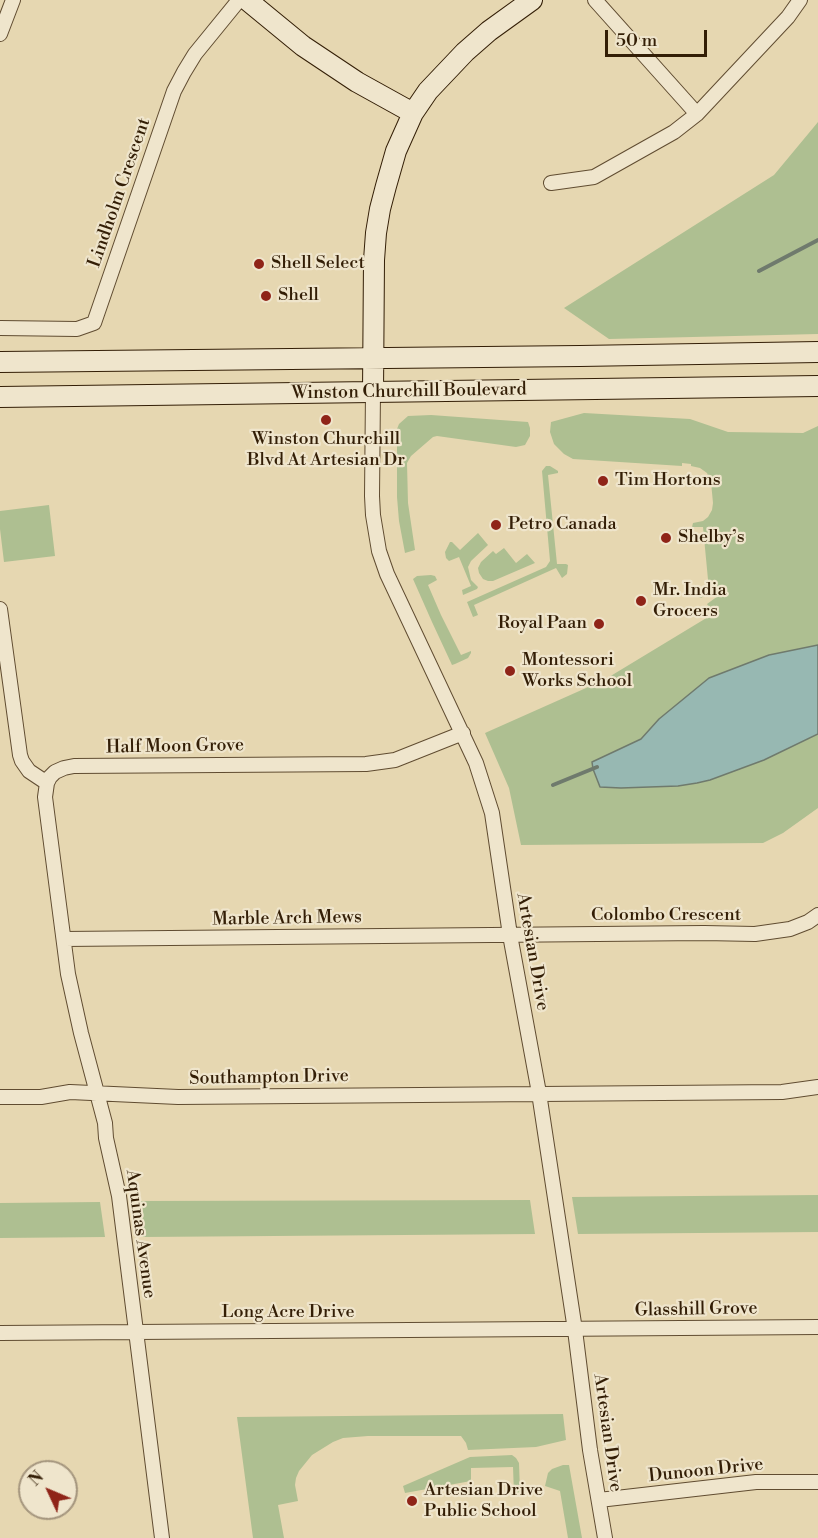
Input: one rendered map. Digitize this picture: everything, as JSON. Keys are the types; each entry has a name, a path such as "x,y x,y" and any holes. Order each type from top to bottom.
{"main road":[{"path":"246,0 303,46 357,82 413,113"},
{"path":"373,392 374,260 380,209 396,151 413,113 428,91 465,52 489,31 532,0"},
{"name":"Winston Churchill Boulevard","path":"0,362 818,352"},
{"name":"Winston Churchill Boulevard","path":"0,397 818,386"}],"street":[{"path":"0,34 14,0"},
{"name":"Lindholm Crescent","path":"0,328 77,329 94,323 174,91 195,54 239,0"},
{"path":"595,0 697,114"},
{"path":"551,183 594,177 674,132 697,114 788,17 800,0"},
{"name":"Artesian Drive","path":"373,392 372,496 379,551 387,574 476,763 492,813 510,935 539,1093 575,1330 590,1450 605,1538"},
{"path":"0,609 20,755 29,771 47,783 45,797 64,939"},
{"name":"Half Moon Grove","path":"47,783 55,772 74,766 366,764 411,754 463,733"},
{"name":"Colombo Crescent","path":"510,935 754,934 790,929 818,915"},
{"name":"Marble Arch Mews","path":"64,939 510,935"},
{"name":"Aquinas Avenue","path":"64,939 68,974 105,1123 106,1138 119,1196 162,1538"},
{"path":"539,1093 782,1092 818,1087"},
{"name":"Southampton Drive","path":"0,1097 40,1097 70,1092 178,1097 539,1093"},
{"name":"Glasshill Grove","path":"575,1330 818,1327"},
{"name":"Long Acre Drive","path":"0,1333 575,1330"},
{"name":"Dunoon Drive","path":"599,1500 756,1482 818,1482"}],"green space":[{"path":"818,122 818,334 609,339 564,308 774,175"},
{"path":"584,413 690,419 728,432 803,433 818,426 818,808 783,833 763,843 521,845 509,788 485,733 604,680 713,614 707,604 718,596 715,590 699,597 698,592 709,590 703,527 692,527 693,523 703,521 708,517 712,510 711,482 707,473 691,464 682,463 682,466 573,459 554,444 550,432 551,422"},
{"path":"431,415 528,422 530,436 525,445 516,447 437,436 411,456 407,463 408,503 415,550 405,553 397,497 397,429 408,416"},
{"path":"546,466 558,471 558,473 548,475 557,564 568,565 567,574 562,578 556,568 474,605 478,615 473,617 467,602 546,567 550,561 542,471"},
{"path":"49,505 55,556 4,562 0,511"},
{"path":"478,533 488,545 471,561 468,567 471,580 478,587 463,595 462,590 471,586 459,557 449,561 445,552 450,542 460,550"},
{"path":"504,548 516,563 527,554 535,563 493,581 483,579 478,568 481,562 493,551 496,554"},
{"path":"431,575 437,580 428,585 461,655 471,651 468,658 452,665 413,579 417,576"},
{"path":"818,1195 818,1232 578,1234 572,1197"},
{"path":"530,1200 535,1234 143,1237 138,1201"},
{"path":"100,1202 105,1237 0,1238 0,1203"},
{"path":"563,1414 566,1440 536,1447 468,1450 461,1436 368,1436 343,1438 333,1442 312,1455 299,1471 295,1485 298,1501 278,1505 284,1538 253,1538 237,1417"},
{"path":"512,1455 519,1463 520,1491 518,1493 514,1494 513,1467 471,1468 471,1481 405,1493 403,1486 470,1457"},
{"path":"563,1465 569,1465 582,1538 568,1538 560,1491 545,1486 548,1473"}],"water":[{"path":"818,645 818,734 764,760 710,780 678,786 600,787 592,762 641,739 659,719 709,678 769,655"}],"waterway":[{"path":"759,271 818,240"},
{"path":"553,785 597,767"}],"place":[{"name":"Shell Select","path":"259,264"},
{"name":"Shell","path":"266,296"},
{"name":"Winston Churchill Blvd At Artesian Dr","path":"326,420"},
{"name":"Tim Hortons","path":"603,481"},
{"name":"Petro Canada","path":"496,525"},
{"name":"Shelby’s","path":"666,538"},
{"name":"Mr. India Grocers","path":"641,601"},
{"name":"Royal Paan","path":"599,624"},
{"name":"Montessori Works School","path":"510,671"},
{"name":"Artesian Drive Public School","path":"412,1501"}]}
